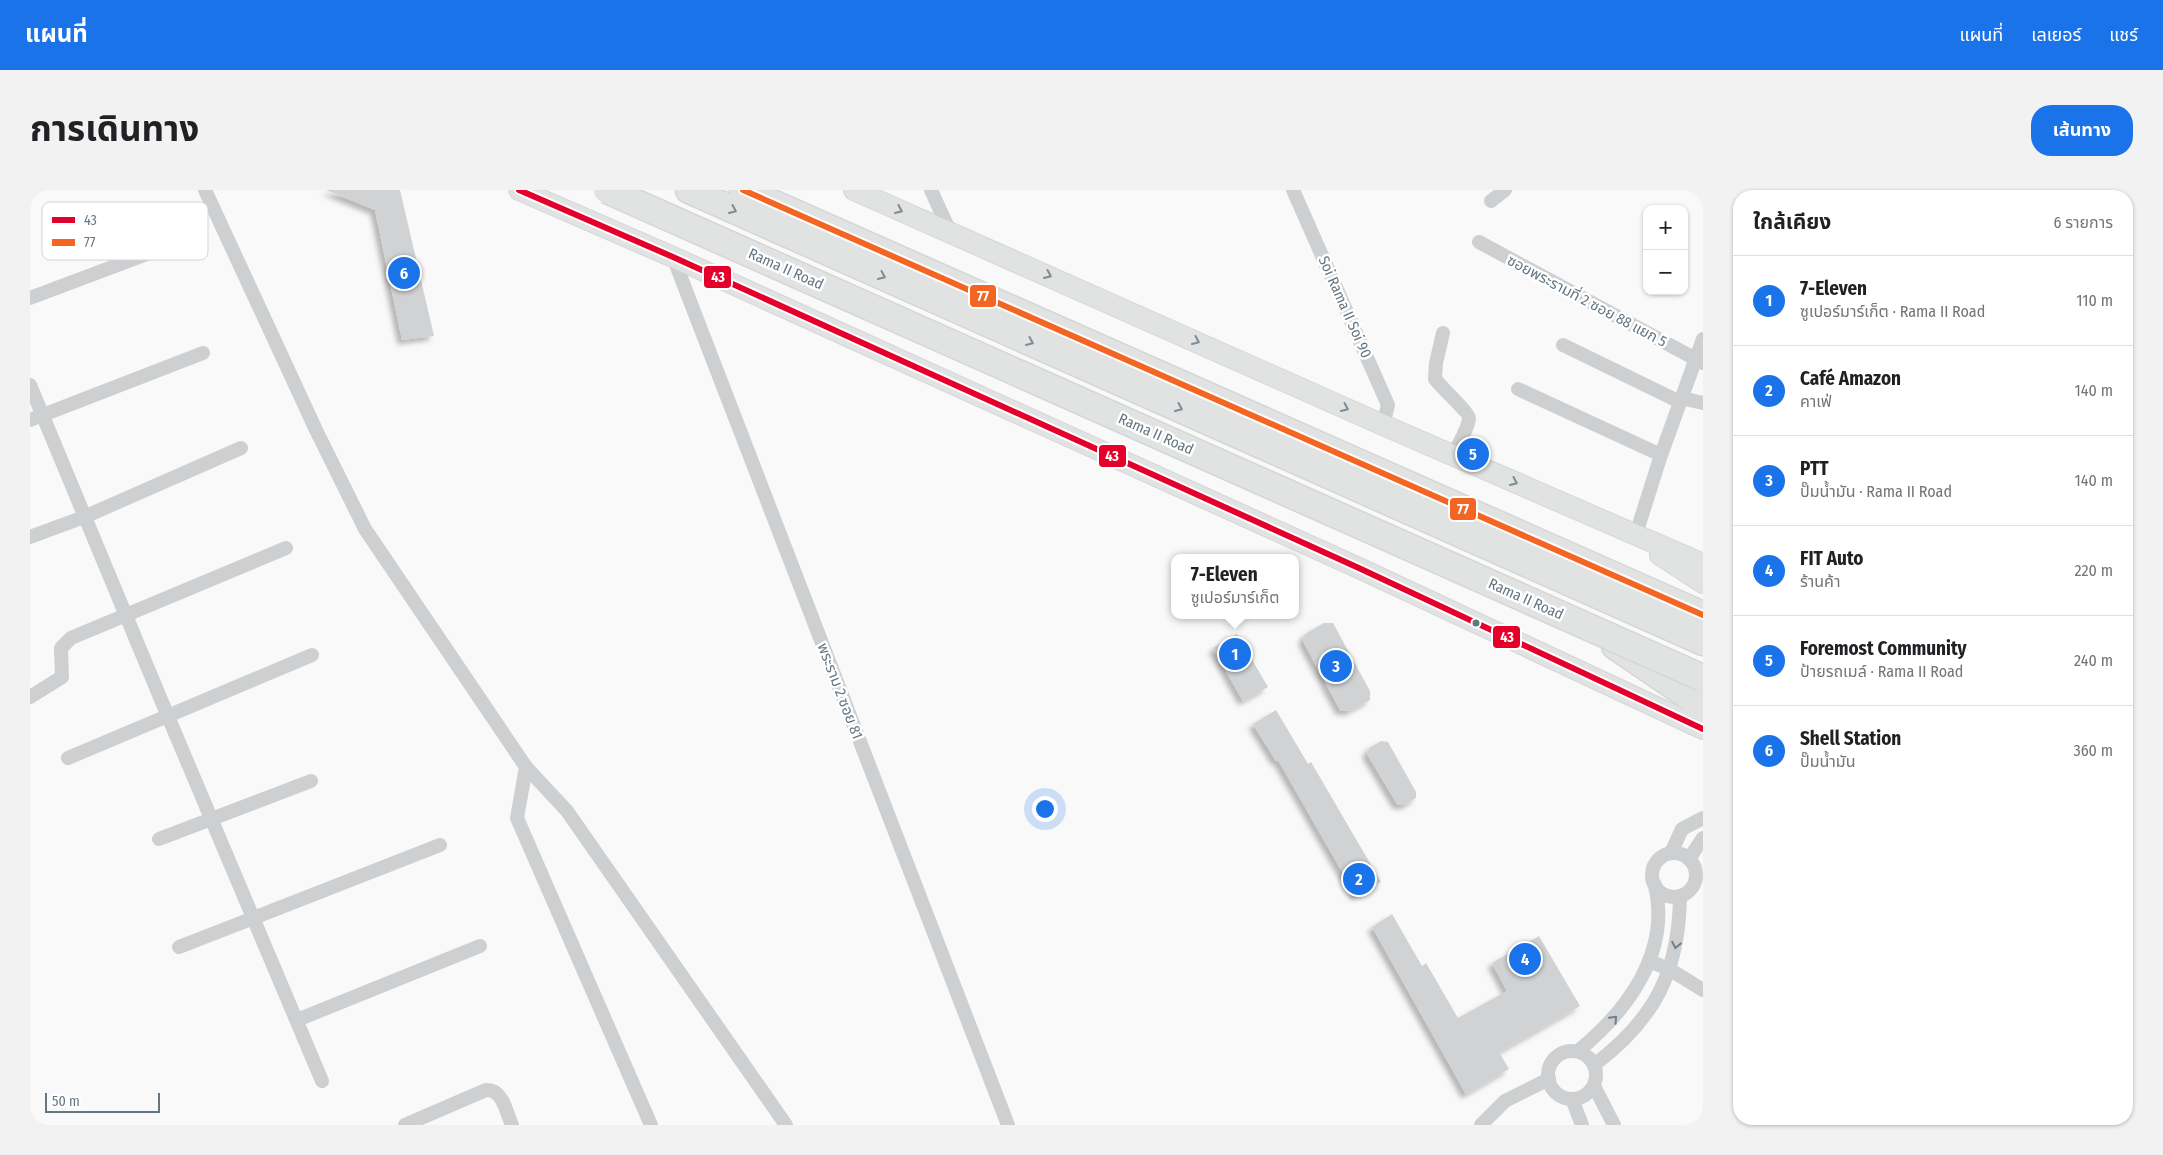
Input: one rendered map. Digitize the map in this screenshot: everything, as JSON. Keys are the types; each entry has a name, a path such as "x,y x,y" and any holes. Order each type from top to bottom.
{"highway":[{"name":"Rama II Road","path":"608,190 1703,678"},
{"path":"608,190 1703,678"},
{"path":"689,190 1703,642"},
{"path":"744,190 1703,615"},
{"path":"1601,570 1703,604"},
{"path":"1580,623 1703,706"}],"main road":[{"path":"518,190 673,257 1703,729"},
{"path":"854,190 1453,456 1703,564"},
{"path":"1610,524 1703,583"},
{"path":"1560,662 1703,714"}],"street":[{"path":"205,190 316,430 365,529 526,767 567,811 786,1125"},
{"path":"932,190 950,232"},
{"path":"1491,201 1505,190"},
{"name":"Soi Rama II Soi 90","path":"1296,191 1388,405 1384,425"},
{"name":"ซอยพระรามที่ 2 ซอย 88 แยก 5","path":"1478,242 1700,361"},
{"name":"พระราม 2 ซอย 81","path":"673,257 1008,1125"},
{"path":"30,298 131,260"},
{"path":"1443,333 1435,379 1454,402 1467,412 1469,419 1453,456"},
{"path":"1636,534 1680,400 1700,361 1703,339"},
{"path":"1563,345 1680,400 1703,403"},
{"path":"36,418 203,353"},
{"path":"30,385 36,418 84,517 126,614 322,1081"},
{"path":"1518,389 1662,455"},
{"path":"30,537 84,517 241,448"},
{"path":"30,697 62,677 60,651 66,642 126,614 286,548"},
{"path":"68,758 167,714 312,655"},
{"path":"526,767 517,818 651,1125"},
{"path":"159,839 311,781"},
{"path":"1671,853 1682,829 1703,818"},
{"path":"1689,859 1703,838"},
{"path":"179,947 440,845"},
{"path":"1578,1051 1603,1030 1621,1011 1636,990 1649,960 1655,943 1658,923 1652,872 1658,860 1671,853 1678,853 1689,859 1693,864 1696,877 1691,889 1680,896 1666,895 1655,886"},
{"path":"1594,1064 1618,1047 1638,1024 1654,1001 1677,948 1680,896"},
{"path":"297,1020 480,946"},
{"path":"1649,960 1669,969 1703,990"},
{"path":"1594,1086 1581,1097 1572,1099 1557,1093 1549,1079 1548,1071 1556,1057 1570,1050 1578,1051 1587,1056 1594,1064 1596,1071 1594,1086 1614,1125"},
{"path":"1481,1125 1505,1101 1549,1079"},
{"path":"406,1125 486,1090 491,1090 500,1097 512,1125"},
{"path":"1572,1099 1582,1125"}],"building":[{"path":"326,190 400,190 434,336 402,340 375,210"},
{"path":"1324,623 1333,623 1370,691 1370,700 1349,711 1340,710 1303,641 1305,634"},
{"path":"1237,634 1268,687 1243,701 1213,648"},
{"path":"1276,710 1308,764 1311,762 1381,882 1356,896 1278,760 1276,761 1253,724"},
{"path":"1381,741 1388,742 1416,792 1416,798 1405,805 1397,804 1367,754 1369,748"},
{"path":"1392,914 1422,966 1426,963 1458,1018 1507,991 1492,963 1539,936 1580,1006 1499,1052 1509,1069 1466,1094 1372,927"}],"transit line":[{"name":"43","path":"519,190 673,257 1361,569 1703,729"},
{"name":"77","path":"743,190 1703,615"}],"place":[{"name":"Shell Station","path":"404,273"},
{"name":"Foremost Community","path":"1473,454"},
{"name":"7-Eleven","path":"1235,654"},
{"name":"PTT","path":"1336,666"},
{"name":"Café Amazon","path":"1359,879"},
{"name":"FIT Auto","path":"1525,959"}]}
